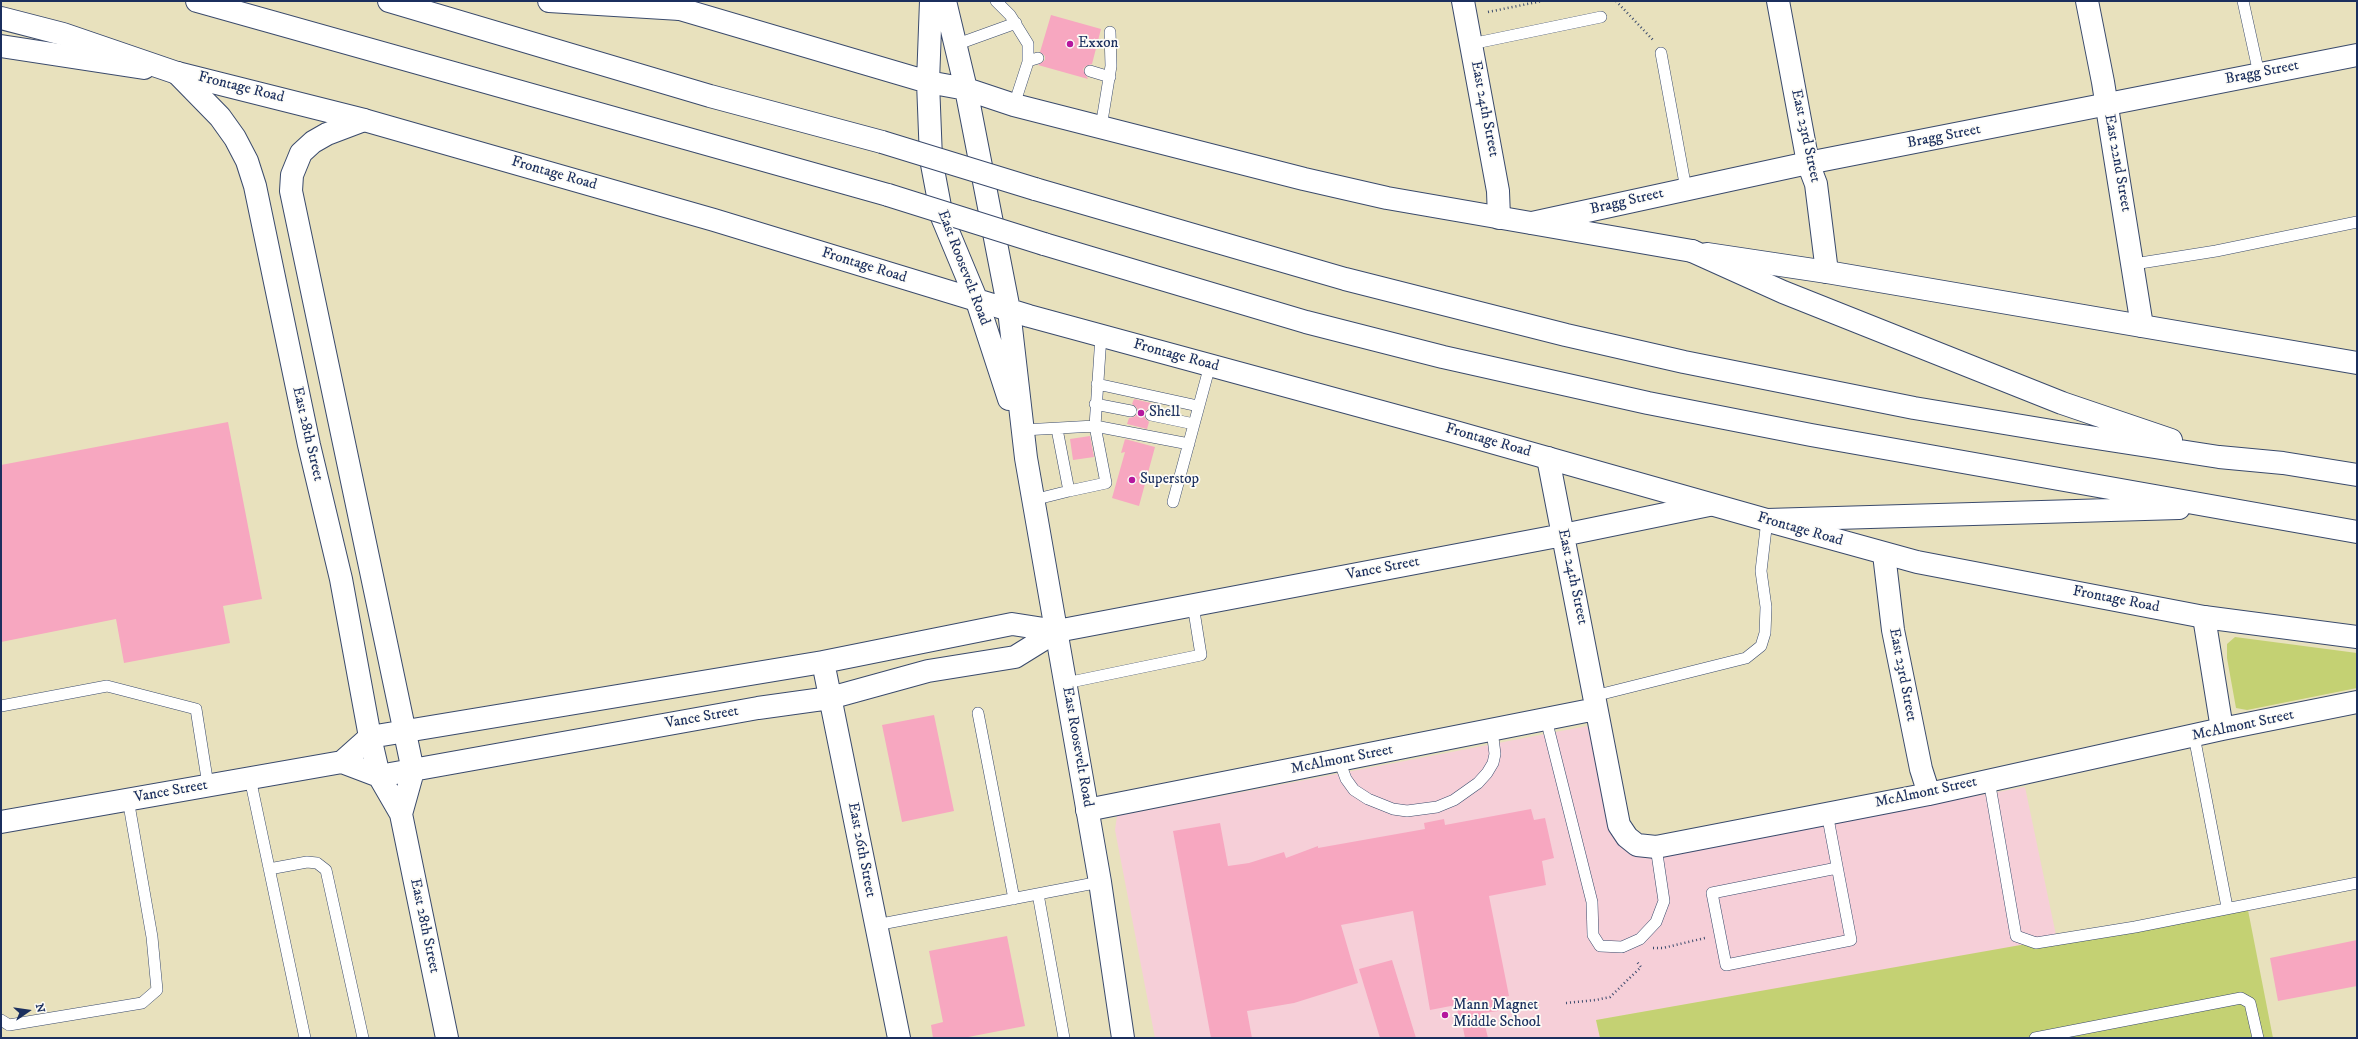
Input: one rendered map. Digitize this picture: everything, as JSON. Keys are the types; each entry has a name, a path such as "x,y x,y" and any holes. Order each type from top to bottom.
{"main road":[{"path":"197,1 888,195 1044,244 1306,322 1443,357 1618,396 1811,436 2219,506 2357,532"},
{"path":"389,1 710,96 882,142 1035,189 1345,279 1566,335 1684,362 1914,408 2219,458 2283,463 2357,475"},
{"path":"549,1 680,9 714,1"},
{"path":"652,1 928,82 966,88 1014,105 1304,180 1387,198 2357,363"},
{"name":"East Roosevelt Road","path":"931,1 928,82 929,143 938,201 950,239 977,301 994,347 1026,458"},
{"name":"East Roosevelt Road","path":"945,1 966,88 1009,310 1026,458 1100,882 1123,1038"},
{"name":"East 24th Street","path":"1462,1 1498,191 1499,218"},
{"name":"East 23rd Street","path":"1778,1 1808,163 1816,184 1827,272"},
{"name":"East 22nd Street","path":"2087,1 2107,105 2134,264 2142,326"},
{"path":"1,18 63,34 177,72"},
{"name":"Frontage Road","path":"1,46 177,72 364,120 714,220 977,301 1548,458 1884,554 1916,562 2204,617 2357,637"},
{"name":"Bragg Street","path":"1532,223 1808,163 2357,55"},
{"name":"East 28th Street","path":"177,72 220,117 236,138 247,161 253,180 309,446 341,579 370,737 379,776 401,814 447,1038"},
{"name":"East 28th Street","path":"364,120 322,136 301,153 292,175 291,191 413,771 401,814"},
{"path":"1692,251 1783,292 2062,403 2219,458"},
{"name":"East 24th Street","path":"1548,458 1580,613 1595,702"},
{"name":"Vance Street","path":"370,737 823,662 1012,624 1057,631 1563,535 1709,504"},
{"path":"1767,520 2123,511 2219,506"},
{"name":"East 23rd Street","path":"1884,554 1893,630 1921,769 1929,794"},
{"path":"2204,617 2222,729"},
{"name":"Vance Street","path":"1,822 342,762 379,776 413,771 758,708 830,698 928,672 1015,657 1057,631"},
{"name":"East 26th Street","path":"823,662 899,1038"},
{"name":"McAlmont Street","path":"1087,810 1546,719 1595,702 1619,825 1632,842 1644,847 1656,847 1929,794 2222,729 2357,702"},
{"path":"342,762 370,737"}],"lane":[{"path":"996,1 1016,24 1028,44 1033,60 1014,105"},
{"path":"2243,1 2259,74"},
{"path":"1471,44 1601,17"},
{"path":"955,44 1016,24"},
{"path":"1101,127 1110,77 1110,32"},
{"path":"1659,49 1686,189"},
{"path":"1090,71 1110,77"},
{"path":"2134,264 2216,251 2357,222"},
{"path":"1034,500 1106,483 1095,426 1095,404 1101,336"},
{"path":"1172,502 1210,365"},
{"path":"1097,384 1198,406"},
{"path":"1095,404 1131,411"},
{"path":"1151,415 1194,424"},
{"path":"1023,430 1095,426 1189,444"},
{"path":"1056,428 1069,491"},
{"path":"1595,702 1746,658 1761,646 1765,634 1766,607 1761,571 1767,520"},
{"path":"1066,683 1201,655 1193,605"},
{"path":"1,706 108,686 196,709 208,785"},
{"path":"978,713 1014,899"},
{"path":"1546,719 1592,902 1592,935 1600,946 1622,947 1640,939 1656,922 1664,901 1656,847"},
{"path":"1339,760 1346,779 1354,790 1368,800 1392,809 1407,811 1437,807 1454,800 1478,783 1487,773 1493,763 1495,754 1492,730"},
{"path":"2194,736 2227,907"},
{"path":"250,778 305,1038"},
{"path":"1989,780 2016,936 2036,943 2135,927 2227,907 2357,883"},
{"path":"1,1020 9,1025 142,1003 157,990 152,937 128,799"},
{"path":"1827,813 1852,940 1726,965 1712,893 1837,868"},
{"path":"269,869 307,862 317,863 326,870 363,1038"},
{"path":"876,925 1100,882"},
{"path":"1038,894 1064,1038"},
{"path":"2035,1038 2241,998 2250,1003 2258,1038"}],"path":[{"path":"1520,1 1523,5"},
{"path":"1488,12 1542,1"},
{"path":"1616,1 1659,49"},
{"path":"1651,948 1664,948 1710,936"},
{"path":"1566,1003 1610,997 1641,967 1637,962"}],"shaded area":[{"path":"1587,726 1591,735 1621,846 1637,857 2025,787 2057,940 1596,1020 1600,1038 1155,1038 1115,830 1117,816"}],"green space":[{"path":"2235,637 2357,653 2357,688 2247,710 2236,708 2227,658 2227,644"},
{"path":"2247,905 2273,1038 1600,1038 1596,1020"}],"building":[{"name":"Exxon","path":"1051,15 1101,29 1092,64 1083,69 1088,79 1038,65 1045,60 1045,56 1040,52"},
{"name":"Shell","path":"1134,399 1155,404 1153,408 1148,409 1144,413 1145,418 1149,422 1147,429 1127,424 1129,418 1134,417 1138,413 1137,408 1132,404"},
{"path":"228,422 262,599 223,606 230,643 124,663 116,619 1,642 1,465"},
{"path":"1090,436 1094,457 1073,460 1070,439"},
{"name":"Superstop","path":"1125,439 1155,447 1139,506 1112,498 1125,452 1121,453"},
{"path":"934,715 954,811 902,822 882,725"},
{"path":"1531,809 1534,820 1545,818 1554,858 1542,861 1546,885 1489,896 1509,996 1497,998 1499,1011 1482,1013 1488,1038 1465,1038 1461,1018 1459,1018 1456,1005 1430,1010 1413,911 1341,925 1358,983 1294,1003 1247,1011 1252,1038 1211,1038 1173,831 1220,823 1228,866 1249,863 1284,852 1286,858 1318,846 1318,848 1425,829 1424,823 1444,819 1445,825"},
{"path":"1007,936 1025,1026 963,1038 933,1038 931,1025 943,1022 929,951"},
{"path":"2357,940 2357,986 2278,1001 2270,958"},
{"path":"1392,960 1416,1038 1380,1038 1359,969"}],"place":[{"name":"Exxon","path":"1070,44"},
{"name":"Shell","path":"1141,413"},
{"name":"Superstop","path":"1132,480"},
{"name":"Mann Magnet Middle School","path":"1445,1015"}]}
